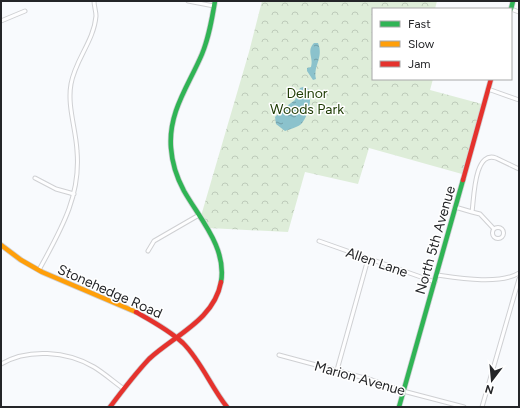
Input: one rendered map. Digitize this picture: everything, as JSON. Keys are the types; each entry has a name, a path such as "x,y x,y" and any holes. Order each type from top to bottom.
{"street":[{"path":"39,270 65,222 77,182 78,159 69,97 75,66 93,30 96,16 94,1"},
{"path":"110,407 150,360 204,316 219,292 222,280 222,270 218,249 178,177 171,145 171,130 175,110 181,94 195,71 203,51 215,4 188,1"},
{"path":"1,21 25,11"},
{"name":"North 5th Avenue","path":"399,407 491,80"},
{"path":"488,89 519,100"},
{"path":"472,212 476,179 484,161 493,156 519,169"},
{"path":"35,178 56,189 74,194"},
{"path":"455,208 480,214 494,229"},
{"path":"148,251 154,241 199,215"},
{"name":"Allen Lane","path":"319,241 435,282"},
{"name":"Stonehedge Road","path":"1,245 39,270 150,318 177,337 198,363 227,407"},
{"path":"337,370 368,259"},
{"path":"437,275 484,280 514,276 519,273"},
{"path":"482,407 519,280"},
{"path":"1,364 32,354 61,355 84,362 94,367 124,389"},
{"name":"Marion Avenue","path":"279,355 337,370 403,391 464,407"}],"green space":[{"name":"Delnor Woods Park","path":"262,1 437,1 435,8 372,8 372,80 433,80 430,90 482,104 462,174 369,148 358,184 305,172 288,232 209,228 201,216 249,52"}],"water":[{"path":"314,43 318,43 320,53 315,74 316,79 313,80 307,71 307,68 311,67 312,64 310,52"},
{"path":"303,87 309,89 310,93 308,111 301,124 285,131 276,124 275,117 295,100 300,88"}],"traffic: fast":[{"path":"215,1 210,28 204,48 180,99 176,111 171,135 171,148 174,165 181,186 211,234 216,246 222,269 221,282"},
{"path":"511,8 513,1"},
{"path":"399,407 463,180"}],"traffic: slow":[{"path":"1,245 21,260 42,272 136,312"}],"traffic: jam":[{"path":"463,180 491,80"},
{"path":"110,407 149,359 202,317 217,295 221,282"},
{"path":"136,312 154,322 183,343 201,366 227,407"}]}
